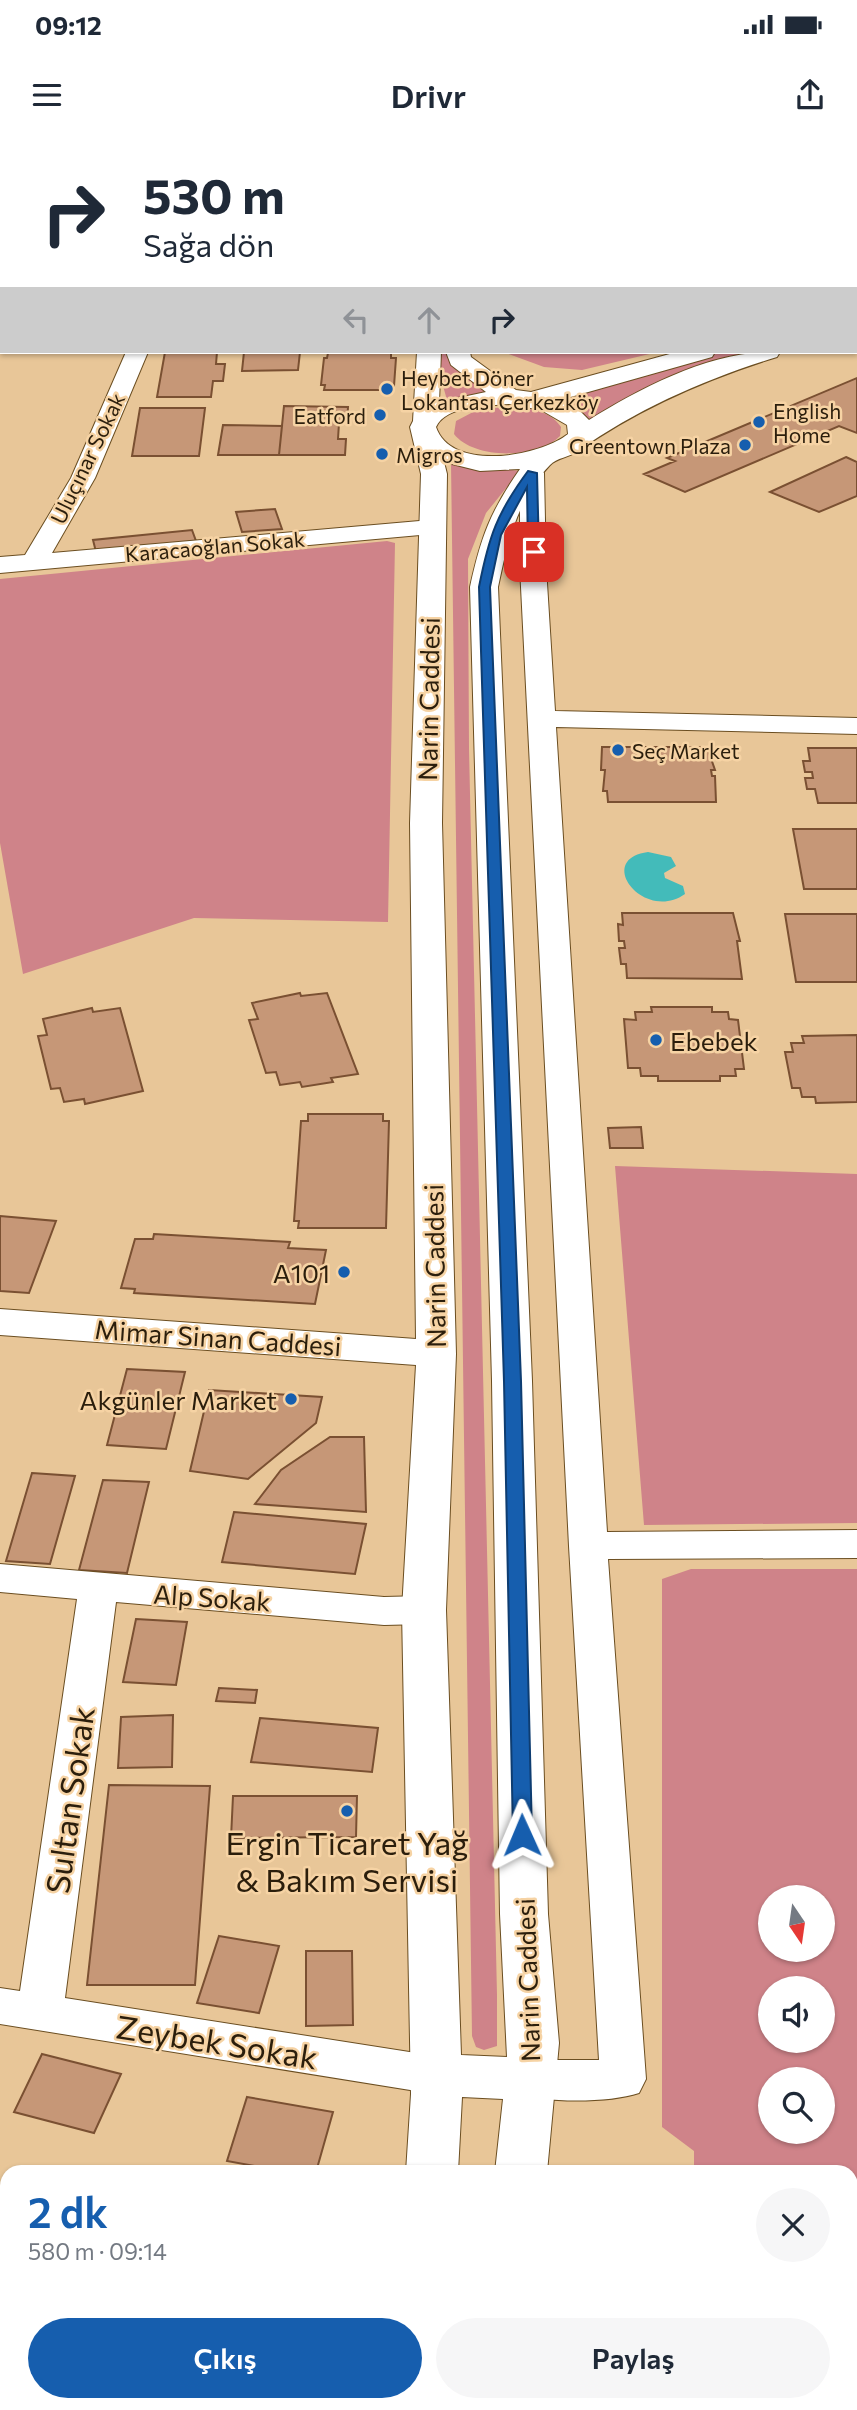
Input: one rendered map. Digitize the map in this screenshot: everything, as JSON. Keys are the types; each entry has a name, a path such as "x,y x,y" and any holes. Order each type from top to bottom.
{"main road":[{"name":"Narin Caddesi","path":"429,354 426,430 434,474 426,823 436,1354 424,1610 436,2085 432,2165"},
{"path":"458,354 460,360 520,398 558,407 577,419 582,428 580,437"},
{"path":"696,354 520,398 458,403 435,413 426,430 436,447 472,460 519,462 536,466 602,422 677,386 763,354"},
{"name":"Narin Caddesi","path":"522,2165 534,2043 524,1914 511,1340 485,587 495,535 512,500 536,466"},
{"name":"Mimar Sinan Caddesi","path":"0,1322 211,1339 318,1343 436,1354"},
{"path":"436,2085 530,2079"}],"street":[{"name":"Uluçınar Sokak","path":"34,562 83,478 136,354"},
{"path":"530,2079 623,2079 588,1546 533,567 536,466"},
{"name":"Karacaoğlan Sokak","path":"0,565 431,527"},
{"path":"543,719 857,726"},
{"path":"588,1546 857,1544"},
{"name":"Alp Sokak","path":"0,1578 384,1611 424,1610"},
{"name":"Sultan Sokak","path":"20,2009 98,1588"},
{"name":"Zeybek Sokak","path":"20,2009 436,2085"}],"shaded area":[{"path":"438,354 449,354 457,370 488,391 447,400 438,368"},
{"path":"508,354 650,354 582,370 544,367"},
{"path":"706,354 750,354 724,361 587,425 544,399"},
{"path":"503,407 535,410 550,416 561,427 560,436 537,449 506,453 476,449 454,434 456,421 475,411"},
{"path":"451,463 520,471 486,513 468,559 469,749 497,1995 497,2046 484,2050 476,2047 472,2036"},
{"path":"387,541 395,543 388,922 194,918 23,974 0,843 0,579"},
{"path":"615,1166 857,1174 857,1523 644,1525"},
{"path":"691,1569 857,1569 857,2165 694,2165 694,2151 662,2127 662,1579"}],"water":[{"path":"648,852 671,857 676,866 664,873 665,878 683,886 685,894 669,901 654,901 631,886 625,876 625,866 632,857"}],"building":[{"path":"165,354 217,354 216,364 225,364 223,381 213,381 211,397 157,397"},
{"path":"244,354 300,354 298,370 242,371"},
{"path":"328,354 391,354 391,358 396,358 394,386 389,386 389,390 324,390 325,385 321,385 324,358 327,358"},
{"name":"Greentown Plaza","path":"857,378 857,433 839,426 685,492 644,474 675,461 667,458"},
{"path":"284,406 348,407 347,423 339,423 338,439 346,439 345,455 279,455"},
{"path":"140,408 205,408 199,456 132,456"},
{"path":"223,425 282,426 279,455 218,455"},
{"path":"846,457 857,462 857,496 819,512 770,492"},
{"path":"275,509 282,529 242,532 236,512"},
{"path":"192,530 196,541 96,552 93,540"},
{"path":"602,747 707,747 715,770 711,770 712,776 715,776 716,802 608,802 607,791 603,791 605,770 601,770"},
{"path":"808,748 857,748 857,803 818,803 815,789 807,789 805,778 813,778 812,772 805,772 803,761 810,761"},
{"path":"793,829 857,829 857,889 804,889"},
{"path":"622,913 733,913 740,941 737,941 742,979 627,978 626,964 621,964 619,948 625,948 624,941 619,941 618,924 623,925"},
{"path":"785,914 857,914 857,982 796,982"},
{"path":"300,993 301,996 327,993 358,1074 331,1078 333,1082 302,1087 300,1082 280,1085 276,1072 266,1073 249,1020 258,1019 252,1003"},
{"path":"651,1007 712,1007 712,1012 728,1012 729,1019 738,1020 744,1069 735,1069 736,1076 720,1076 720,1081 658,1081 658,1076 641,1076 640,1068 628,1068 624,1019 636,1020 635,1012 652,1012"},
{"path":"92,1008 93,1012 120,1008 143,1091 85,1104 84,1099 64,1102 60,1088 51,1089 38,1036 47,1035 43,1019"},
{"path":"857,1035 857,1102 816,1103 815,1097 802,1097 800,1088 792,1088 785,1052 793,1052 791,1043 804,1043 802,1036"},
{"path":"308,1114 383,1114 383,1121 389,1121 386,1228 298,1228 299,1221 294,1221 301,1121 308,1121"},
{"path":"641,1127 643,1148 610,1148 608,1128"},
{"path":"0,1216 56,1221 29,1293 0,1291"},
{"path":"154,1234 290,1242 288,1248 326,1250 315,1304 134,1293 135,1289 121,1288 135,1239 153,1239"},
{"path":"127,1369 185,1372 166,1449 107,1445"},
{"path":"209,1390 322,1397 316,1423 248,1479 190,1471"},
{"path":"330,1437 364,1437 366,1512 255,1504 281,1470"},
{"path":"32,1473 75,1476 50,1564 6,1561"},
{"path":"103,1480 149,1482 127,1573 79,1570"},
{"path":"234,1512 366,1524 355,1574 222,1562"},
{"path":"136,1619 187,1622 176,1685 123,1682"},
{"path":"219,1688 257,1690 255,1703 216,1701"},
{"path":"173,1715 172,1767 118,1768 121,1717"},
{"path":"260,1718 378,1728 372,1772 251,1762"},
{"path":"109,1785 210,1786 195,1985 87,1985"},
{"path":"233,1796 357,1796 356,1837 231,1838"},
{"path":"219,1936 279,1946 259,2013 197,2003"},
{"path":"306,1951 352,1951 353,2025 306,2026"},
{"path":"42,2054 121,2074 94,2133 14,2112"},
{"path":"247,2097 333,2112 318,2165 250,2165 227,2161"}],"place":[{"name":"Heybet Döner Lokantası Çerkezköy","path":"387,389"},
{"name":"Eatford","path":"380,415"},
{"name":"English Home","path":"759,422"},
{"name":"Greentown Plaza","path":"745,445"},
{"name":"Migros","path":"382,454"},
{"name":"Seç Market","path":"618,750"},
{"name":"Ebebek","path":"656,1040"},
{"name":"A101","path":"344,1272"},
{"name":"Akgünler Market","path":"291,1399"},
{"name":"Ergin Ticaret Yağ & Bakım Servisi","path":"347,1811"}],"route":[{"path":"522,1835 512,1381 496,847 485,587 495,535 512,500 532,473 534,552"}]}
